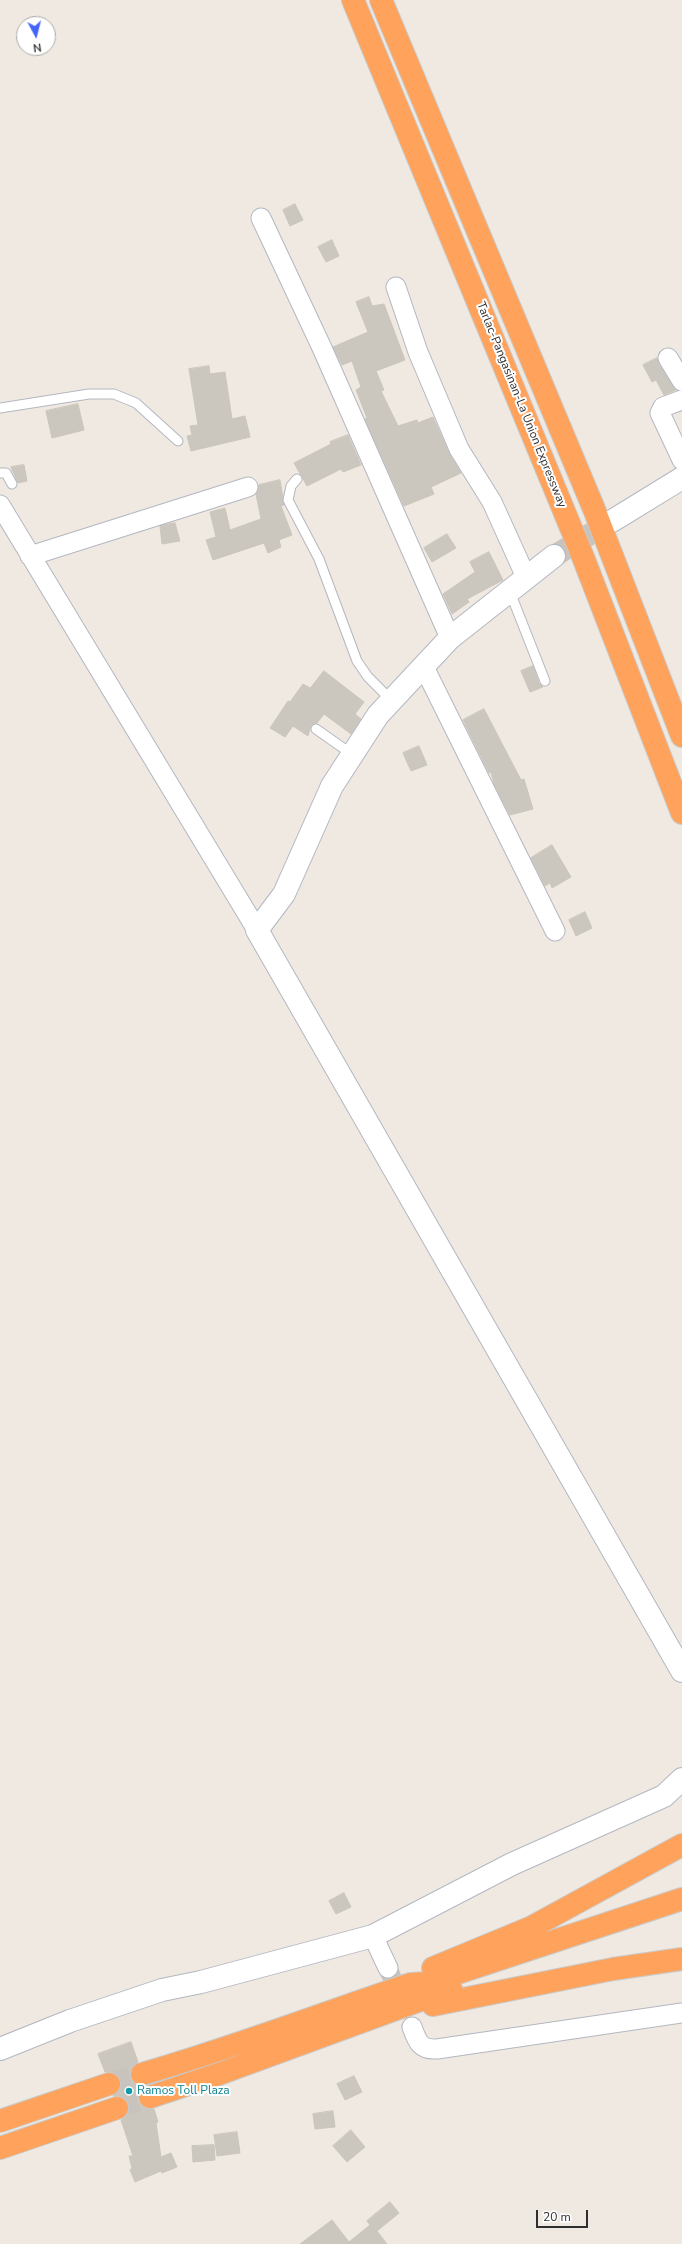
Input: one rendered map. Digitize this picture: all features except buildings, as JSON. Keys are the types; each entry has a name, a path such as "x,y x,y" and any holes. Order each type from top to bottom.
{"highway":[{"name":"Tarlac-Pangasinan-La Union Expressway","path":"353,0 583,557 682,814"},
{"path":"381,0 594,509 682,736"},
{"path":"412,1993 424,1972 532,1927 682,1845"},
{"path":"150,2097 412,1993 427,1984 682,1899"},
{"path":"142,2074 205,2056 279,2028 412,1993 682,1914"},
{"path":"412,1993 438,2005 533,1984 613,1969 682,1959"},
{"path":"7,2119 109,2084"},
{"path":"0,2148 117,2108"}],"street":[{"path":"262,218 322,348 450,638"},
{"path":"396,287 418,352 459,449 492,502 526,577"},
{"path":"668,358 682,381"},
{"path":"682,400 663,407 660,413 682,460"},
{"path":"612,521 682,478"},
{"path":"30,556 248,487"},
{"path":"0,504 257,930 682,1671"},
{"path":"257,930 284,894 332,786 378,715 450,638 554,556"},
{"path":"424,667 556,931"},
{"path":"0,2049 70,2021 162,1990 200,1982 373,1936 512,1864 664,1796 682,1779"},
{"path":"373,1936 388,1968"},
{"path":"412,2027 420,2045 426,2049 437,2050 682,2013"}],"lane":[{"path":"0,408 89,394 114,394 136,403 178,441"},
{"path":"0,473 6,473 12,484"},
{"path":"297,479 291,486 288,500 319,559 357,661 368,677 392,701"},
{"path":"509,590 545,681"},
{"path":"316,730 353,755"},
{"path":"0,2154 25,2139 7,2119"}],"tunnel":[{"path":"554,556 612,521"},
{"path":"388,1968 412,2027"},
{"path":"109,2084 142,2074"},
{"path":"117,2108 150,2097"}],"place":[{"name":"Ramos Toll Plaza","path":"129,2091"}]}
